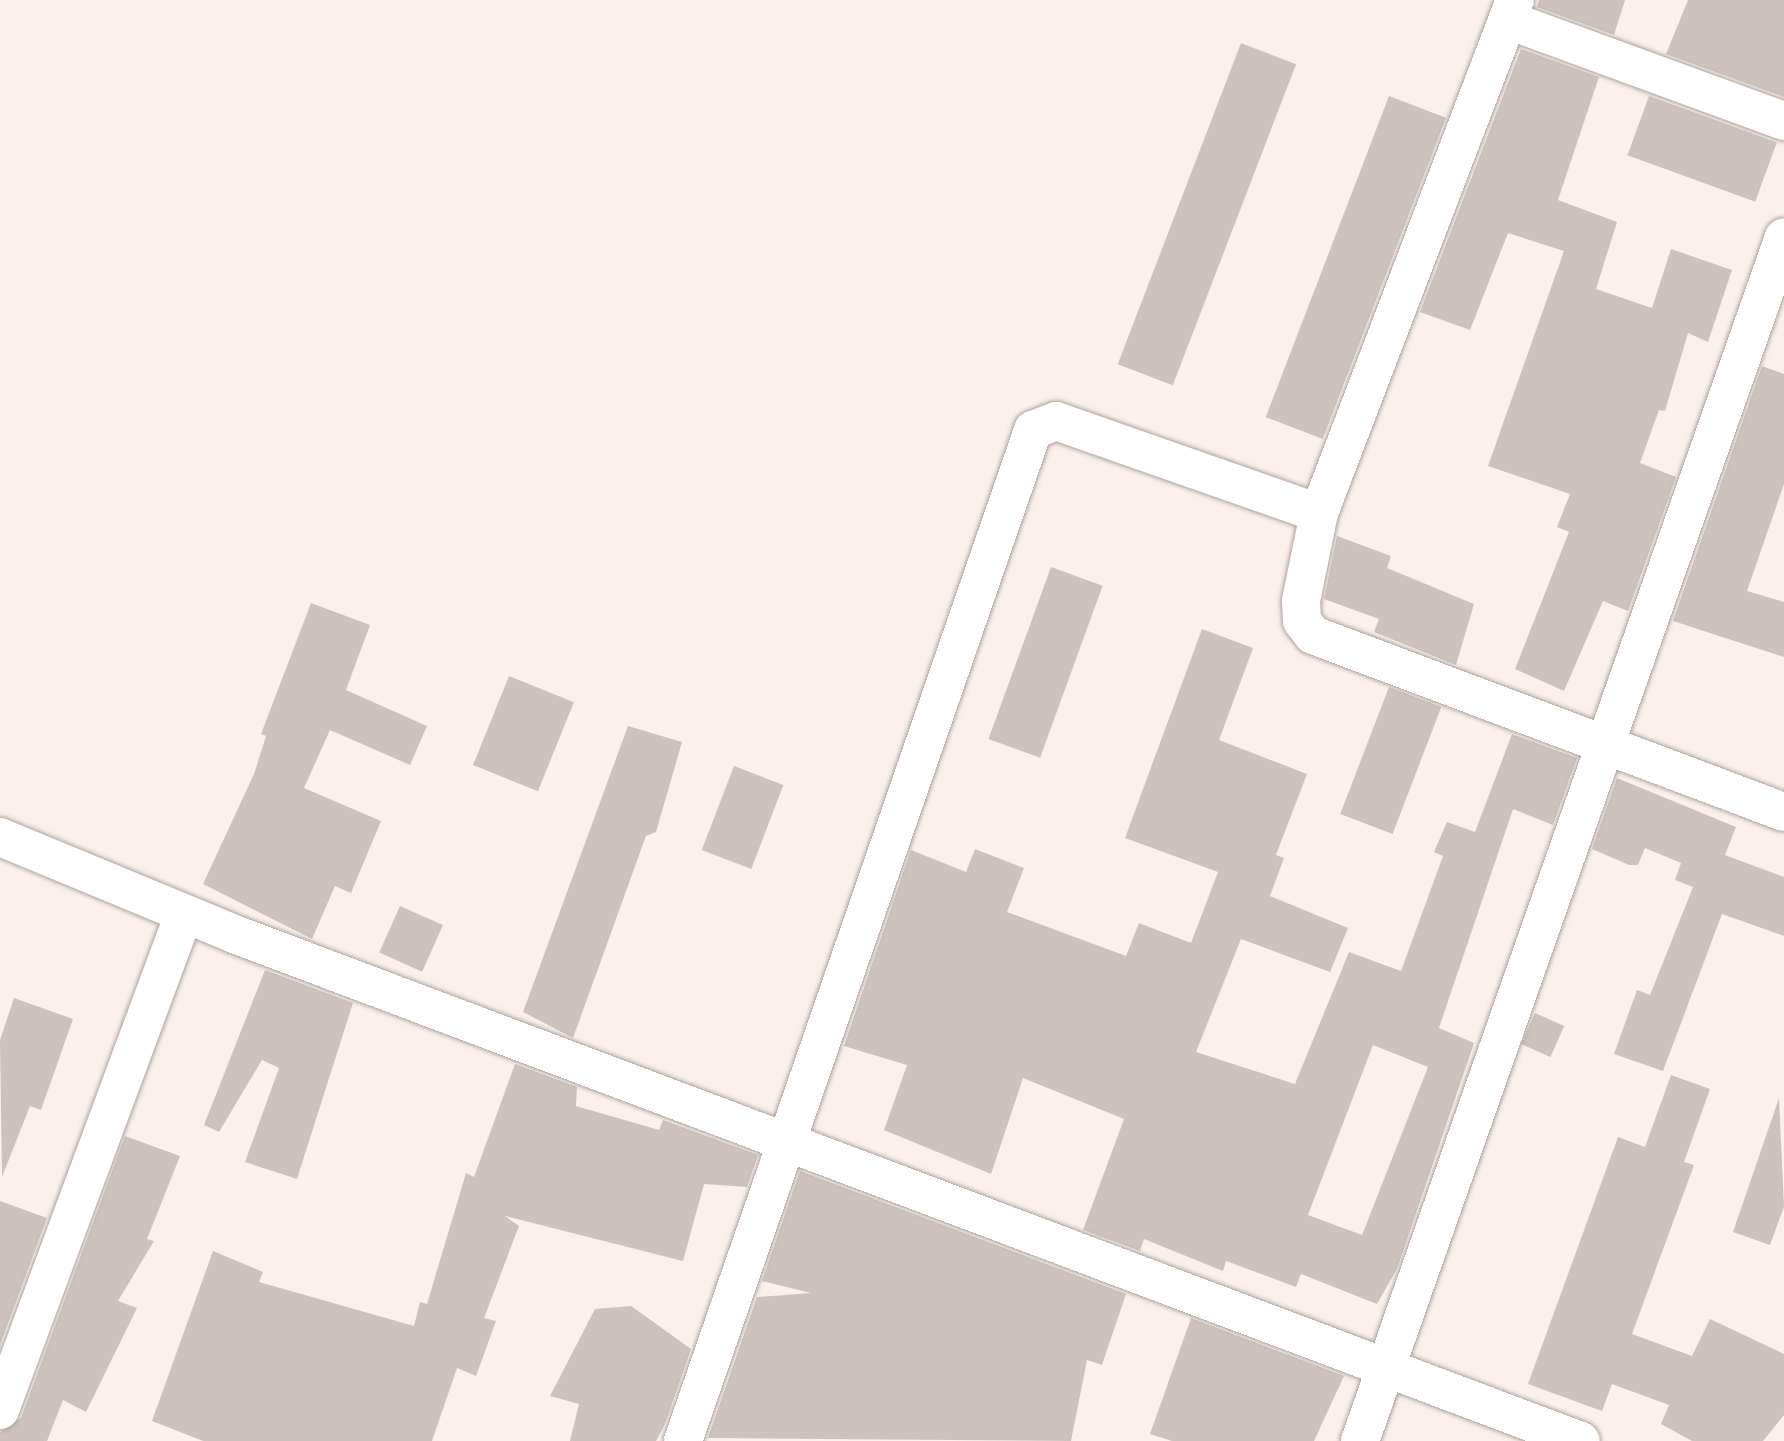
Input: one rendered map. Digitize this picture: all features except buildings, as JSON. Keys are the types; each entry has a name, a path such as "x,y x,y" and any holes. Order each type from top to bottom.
{"street":[{"path":"1784,121 1512,10 1318,513 1301,601 1302,621 1313,635 1784,812"},
{"path":"1360,1441 1608,747 1769,326 1784,237"},
{"path":"683,1441 1034,430 1056,422 1318,513"},
{"path":"0,837 184,914 1582,1441"},
{"path":"0,1410 184,914"}]}
